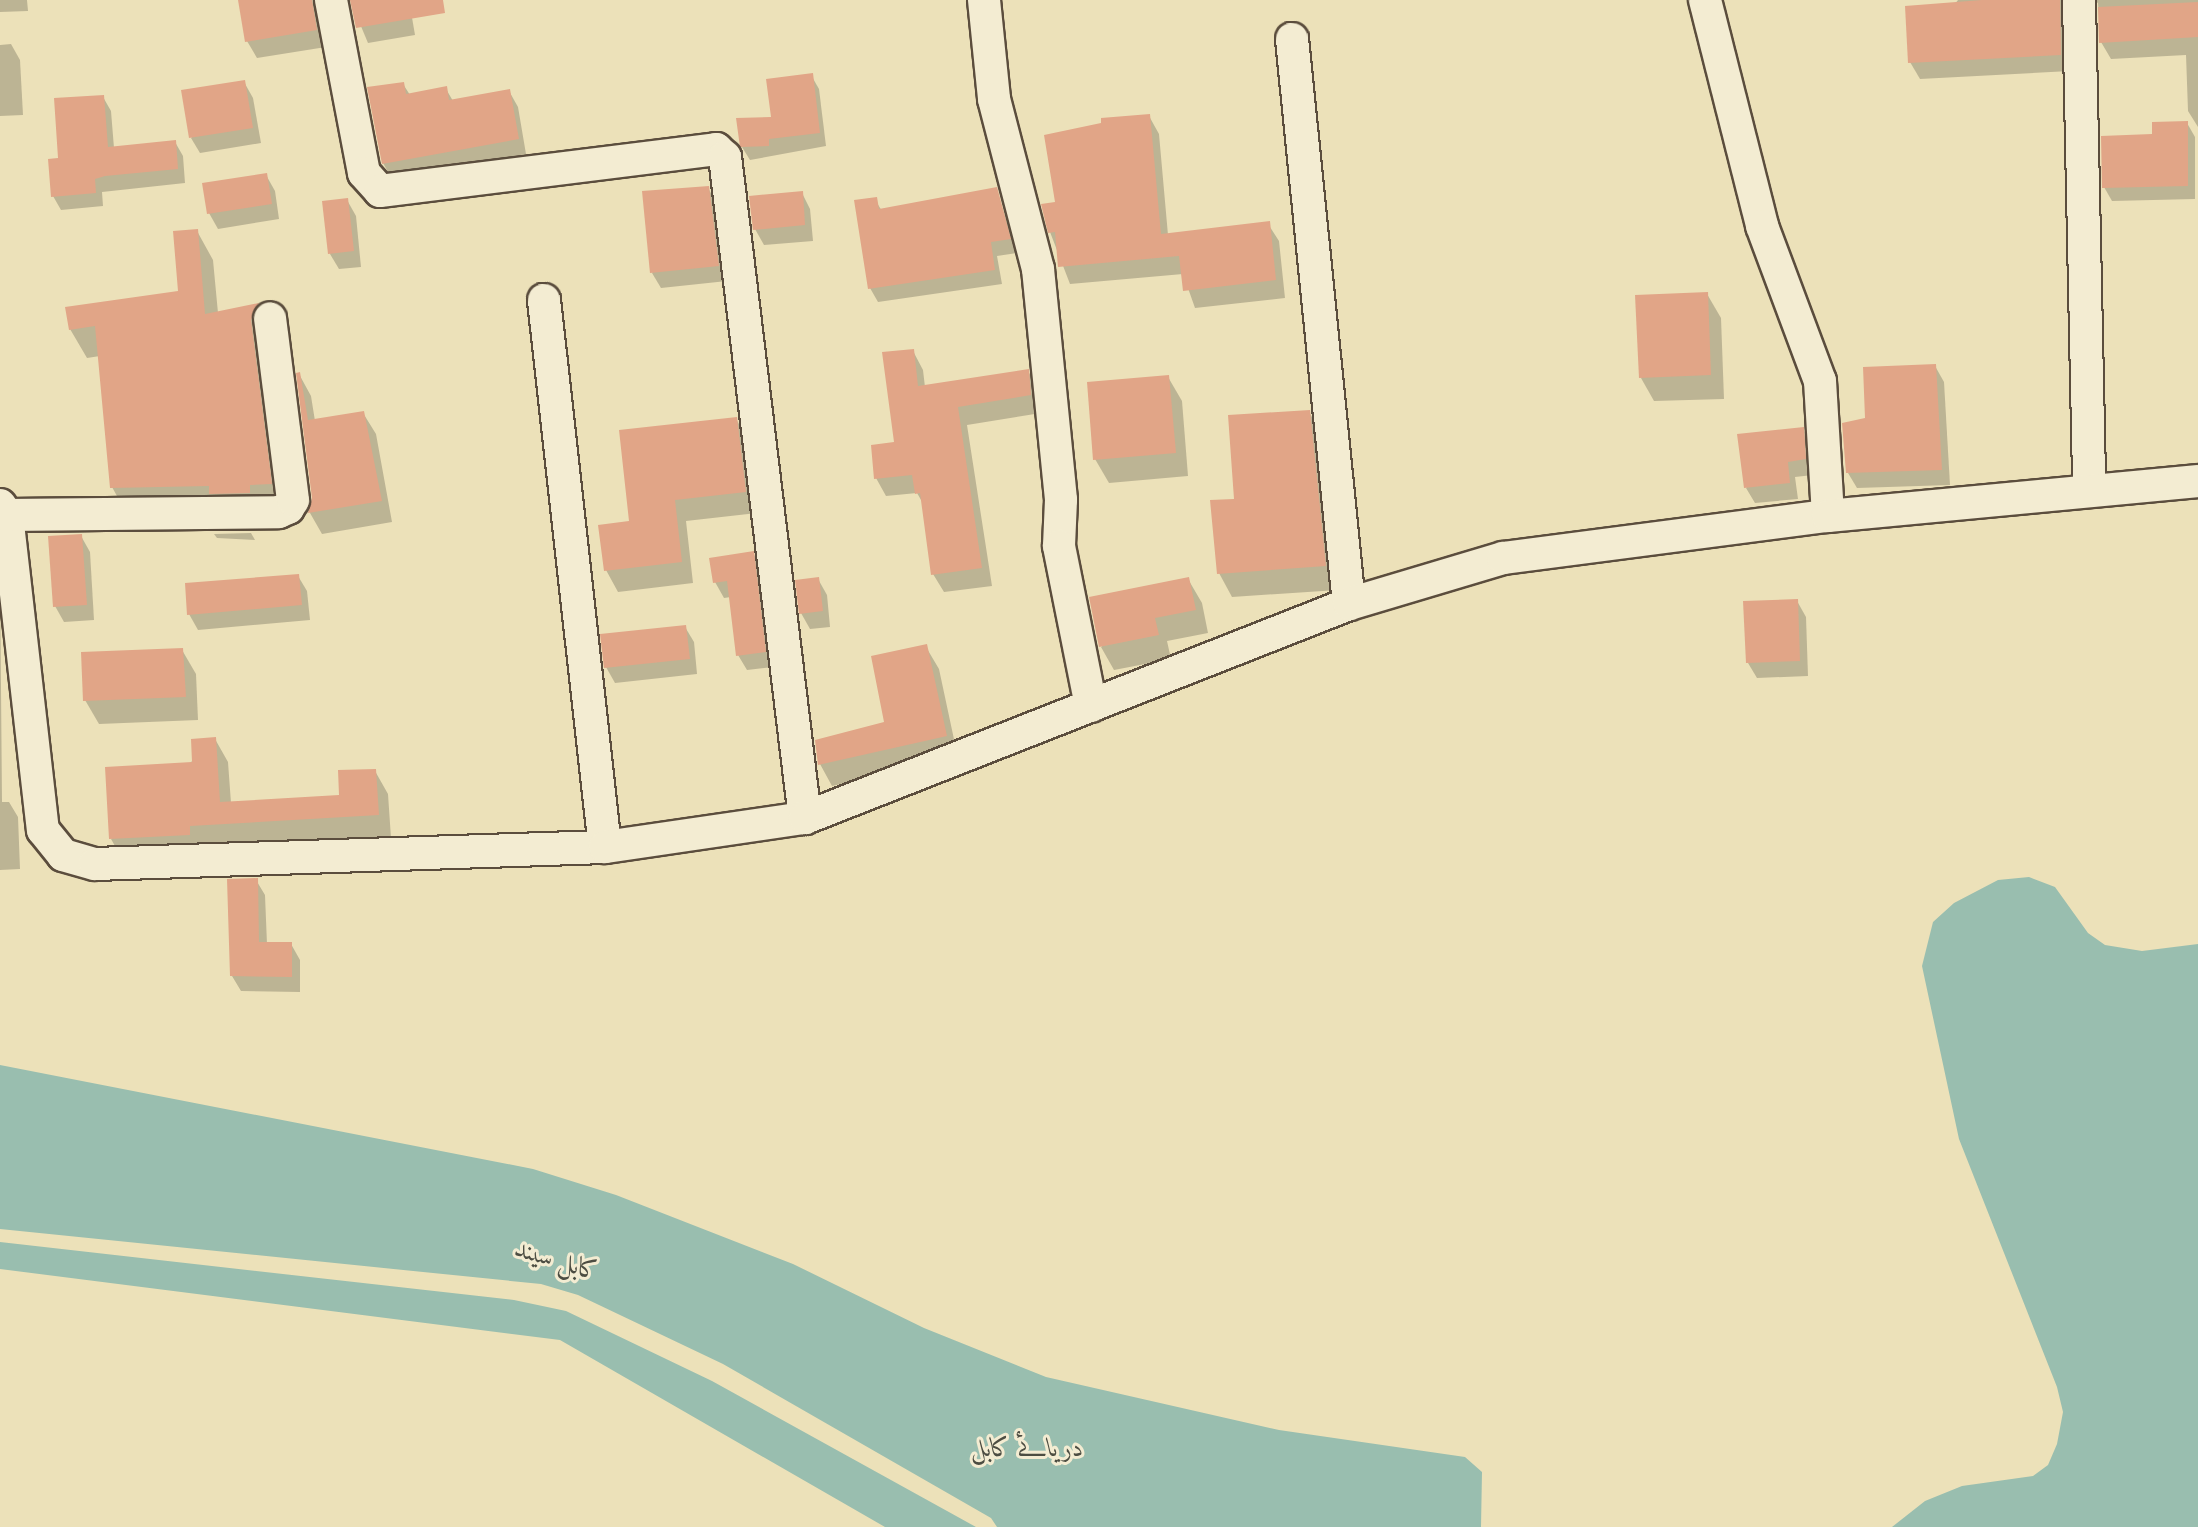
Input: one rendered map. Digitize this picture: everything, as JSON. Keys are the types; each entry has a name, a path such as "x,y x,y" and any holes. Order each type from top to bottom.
{"street":[{"path":"331,0 364,173 380,191 716,149 725,157 805,818"},
{"path":"984,0 994,99 1038,269 1061,500 1059,546 1091,706"},
{"path":"1705,0 1762,226 1820,381 1828,516"},
{"path":"2079,0 2089,488"},
{"path":"1292,39 1349,604"},
{"path":"544,300 605,847"},
{"path":"270,318 293,500 288,508 279,512 3,510 43,830 63,855 95,864 605,847 805,818 1349,604 1503,558 1828,516 2089,488 2198,481"}],"water":[{"path":"2029,877 2055,887 2088,933 2105,945 2142,951 2198,944 2198,1527 1892,1527 1925,1501 1962,1486 2033,1476 2048,1465 2057,1444 2063,1412 2057,1387 1959,1139 1922,966 1933,922 1954,903 1998,880"},
{"name":"دریائے کابل","path":"0,1065 533,1169 616,1195 793,1264 924,1328 1046,1377 1279,1430 1465,1457 1482,1472 1481,1527 997,1527 991,1518 723,1364 578,1295 541,1284 0,1229"},
{"name":"دریائے کابل","path":"0,1242 514,1300 566,1311 712,1381 976,1527 885,1527 560,1340 0,1269"}],"building":[{"path":"238,0 312,0 317,30 245,42"},
{"path":"350,0 443,0 445,13 356,28"},
{"path":"1982,0 2060,0 2061,55 1908,63 1905,6"},
{"path":"2198,2 2198,37 2099,43 2098,7"},
{"path":"813,73 820,133 769,139 769,146 740,147 736,118 771,117 766,79"},
{"path":"245,80 253,128 189,138 181,90"},
{"path":"404,82 406,94 447,86 449,100 510,89 519,139 382,164 367,87"},
{"path":"104,95 108,147 176,140 178,169 105,176 95,179 96,193 51,197 48,159 58,158 54,98"},
{"path":"1150,114 1161,234 1270,221 1276,280 1183,291 1179,256 1058,267 1055,232 1048,233 1041,204 1055,202 1044,135 1101,123 1101,118"},
{"path":"2188,121 2188,186 2102,188 2101,136 2152,134 2152,122"},
{"path":"267,173 272,204 207,214 202,183"},
{"path":"709,186 719,266 650,273 642,191"},
{"path":"997,187 1011,239 991,242 995,270 868,289 854,200 877,197 879,209"},
{"path":"803,191 805,225 753,230 749,196"},
{"path":"348,198 354,251 328,254 322,201"},
{"path":"198,229 205,314 259,303 251,320 272,484 250,485 250,493 209,494 209,486 110,488 95,326 69,330 65,307 178,291 173,231"},
{"path":"1708,292 1711,375 1639,378 1635,295"},
{"path":"914,349 918,386 1029,369 1031,395 958,407 982,568 931,575 920,493 915,494 912,475 874,479 871,445 894,442 882,352"},
{"path":"1936,364 1942,470 1846,473 1842,423 1865,418 1863,367"},
{"path":"300,372 308,420 364,411 382,501 308,513 312,498 296,373"},
{"path":"1169,375 1176,453 1093,460 1087,382"},
{"path":"1310,410 1326,566 1217,574 1210,500 1234,499 1228,415"},
{"path":"737,417 746,492 675,500 682,562 604,571 598,525 629,521 619,430"},
{"path":"1804,427 1806,459 1788,462 1790,483 1744,488 1737,434"},
{"path":"82,534 87,605 53,607 48,536"},
{"path":"754,551 766,652 736,656 727,581 713,583 709,558"},
{"path":"299,574 302,605 187,615 185,583"},
{"path":"819,577 823,611 799,614 795,580"},
{"path":"1189,577 1196,610 1155,618 1159,635 1099,647 1089,597"},
{"path":"1798,599 1800,661 1746,663 1743,601"},
{"path":"686,625 690,659 604,668 600,634"},
{"path":"927,644 947,736 818,765 815,740 884,722 871,656"},
{"path":"183,648 186,697 83,701 81,652"},
{"path":"216,737 220,802 339,795 338,770 376,769 379,815 190,826 190,835 109,839 105,767 192,762 191,739"},
{"path":"258,878 259,942 292,942 292,977 230,976 227,879"}],"water label":[{"name":"کابل سيند","path":"557,1262"}]}
